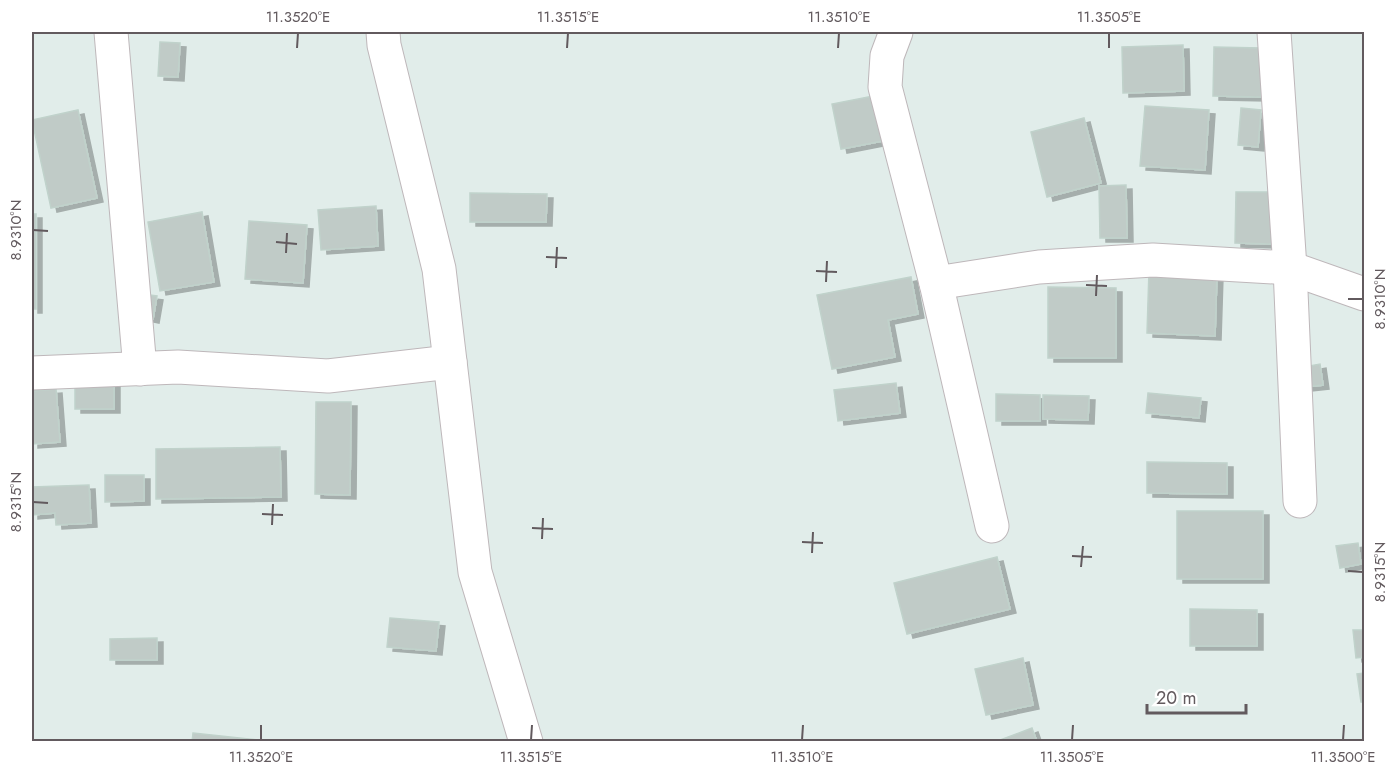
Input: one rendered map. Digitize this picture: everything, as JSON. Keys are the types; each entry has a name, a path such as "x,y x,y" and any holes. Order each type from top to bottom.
{"street":[{"path":"111,32 140,369"},
{"path":"383,32 384,45 439,269 475,572 526,741"},
{"path":"896,32 887,56 885,87 936,283 992,526"},
{"path":"1274,32 1290,268 1300,501"},
{"path":"936,283 1039,267 1153,260 1290,268 1365,294"},
{"path":"32,373 178,368 328,376 450,362"}],"building":[{"path":"160,42 180,43 178,77 158,76"},
{"path":"1183,45 1184,91 1123,93 1122,47"},
{"path":"1214,47 1262,48 1261,97 1213,96"},
{"path":"874,96 883,141 841,149 832,104"},
{"path":"1145,106 1209,110 1205,170 1140,166"},
{"path":"1241,108 1261,110 1258,147 1238,145"},
{"path":"78,110 97,198 51,208 32,120"},
{"path":"1084,118 1101,183 1047,197 1031,132"},
{"path":"1126,185 1127,238 1100,238 1099,186"},
{"path":"1236,192 1273,192 1273,244 1235,243"},
{"path":"470,193 547,194 546,222 470,222"},
{"path":"376,206 378,246 321,250 318,210"},
{"path":"202,212 214,282 160,291 148,222"},
{"path":"32,214 36,214 36,309 32,309"},
{"path":"249,221 307,225 303,283 245,279"},
{"path":"1149,270 1217,273 1215,336 1147,333"},
{"path":"911,277 918,314 888,320 895,357 832,369 817,295"},
{"path":"1048,287 1116,288 1116,358 1048,358"},
{"path":"141,294 157,296 153,319 138,316"},
{"path":"1320,364 1323,385 1306,387 1303,367"},
{"path":"75,375 114,375 114,409 75,409"},
{"path":"896,383 900,413 838,421 834,390"},
{"path":"56,389 60,442 32,444 32,391"},
{"path":"1148,393 1201,398 1199,418 1146,413"},
{"path":"996,394 1040,395 1040,421 996,421"},
{"path":"1043,395 1089,396 1088,420 1043,419"},
{"path":"316,402 351,402 350,495 315,494"},
{"path":"280,447 281,497 156,499 156,449"},
{"path":"1147,462 1227,463 1227,494 1147,493"},
{"path":"105,475 144,475 144,501 105,502"},
{"path":"89,485 91,523 56,525 55,513 32,515 32,487"},
{"path":"1177,511 1263,511 1263,579 1177,579"},
{"path":"1358,543 1361,564 1340,568 1336,546"},
{"path":"997,557 1010,609 907,634 894,583"},
{"path":"1190,609 1257,610 1257,646 1190,646"},
{"path":"390,618 439,622 436,651 387,647"},
{"path":"1353,630 1364,630 1364,657 1356,658"},
{"path":"157,638 157,660 110,660 110,639"},
{"path":"1023,658 1033,705 986,715 975,669"},
{"path":"1364,673 1364,702 1361,702 1357,674"},
{"path":"1032,728 1037,742 995,742"},
{"path":"193,733 277,742 192,742"}]}
